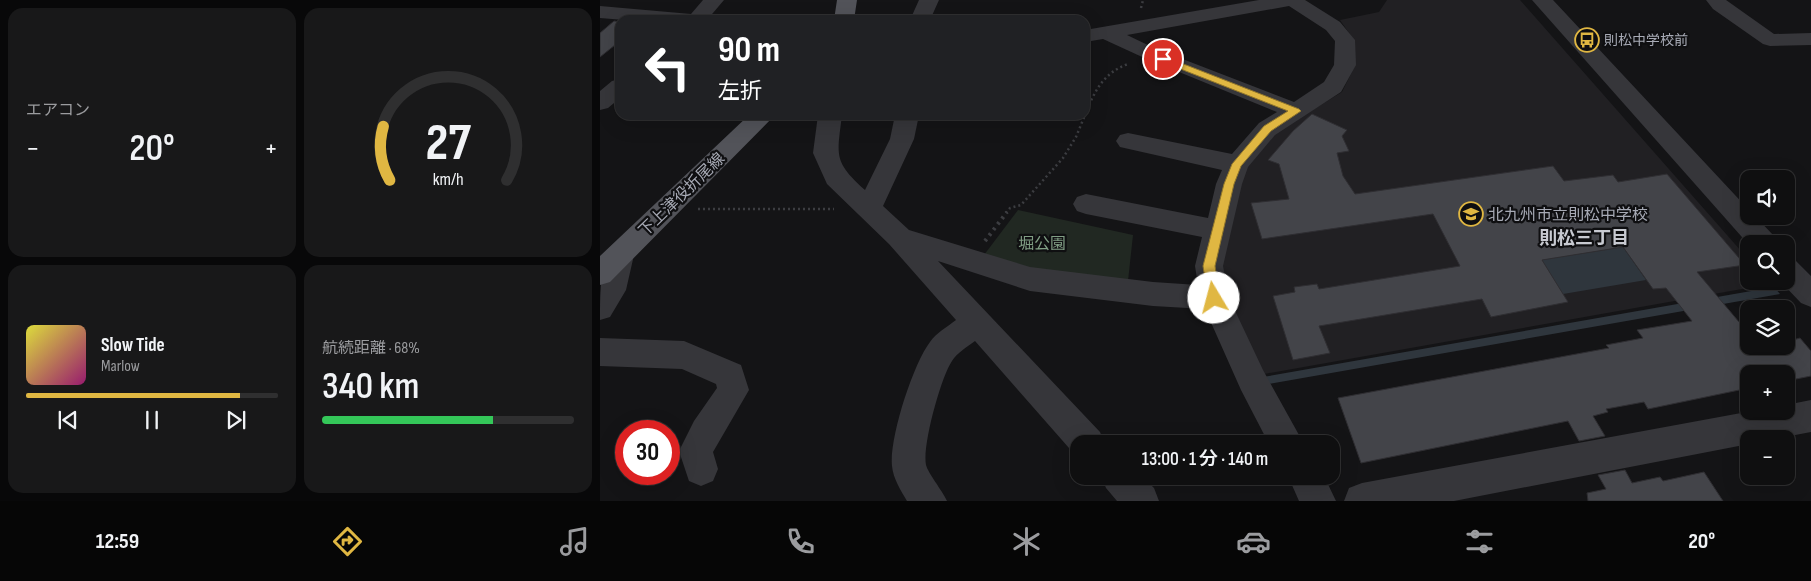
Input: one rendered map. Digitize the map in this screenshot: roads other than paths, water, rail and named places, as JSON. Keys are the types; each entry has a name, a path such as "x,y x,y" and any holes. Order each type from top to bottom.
{"main road":[{"path":"845,15 847,0"},
{"name":"下上津役折尾線","path":"600,274 759,120"}],"street":[{"path":"686,15 692,0"},
{"path":"690,15 714,0"},
{"path":"922,15 929,0"},
{"path":"1090,35 1292,0 1333,26 1345,40 1345,65 1333,87 1268,129 1237,164 1229,184 1209,266 1214,298 1252,380 1282,435"},
{"path":"1542,0 1756,235"},
{"path":"1716,0 1720,5 1770,40 1811,39"},
{"path":"600,12 636,15"},
{"path":"1107,33 1147,52 1296,111"},
{"path":"600,81 615,69"},
{"path":"600,103 615,90"},
{"path":"829,120 825,152 836,178 899,237 1080,435"},
{"path":"868,208 902,139 906,120"},
{"path":"1128,141 1237,164"},
{"path":"1086,204 1217,230"},
{"path":"899,237 1030,279 1153,294 1214,298"},
{"path":"600,308 612,290 620,255"},
{"path":"1795,278 1811,295"},
{"path":"929,501 909,469 909,446 930,372 940,352 976,322"},
{"path":"600,352 684,355 730,375 733,390 696,451 700,469"},
{"path":"1362,501 1811,416"},
{"path":"1310,485 1318,501"}],"place":[{"name":"則松中学校前","path":"1587,40"},
{"name":"北九州市立則松中学校","path":"1471,214"}],"district":[{"name":"則松三丁目","path":"1584,238"}],"park label":[{"name":"堀公園","path":"1042,243"}]}
